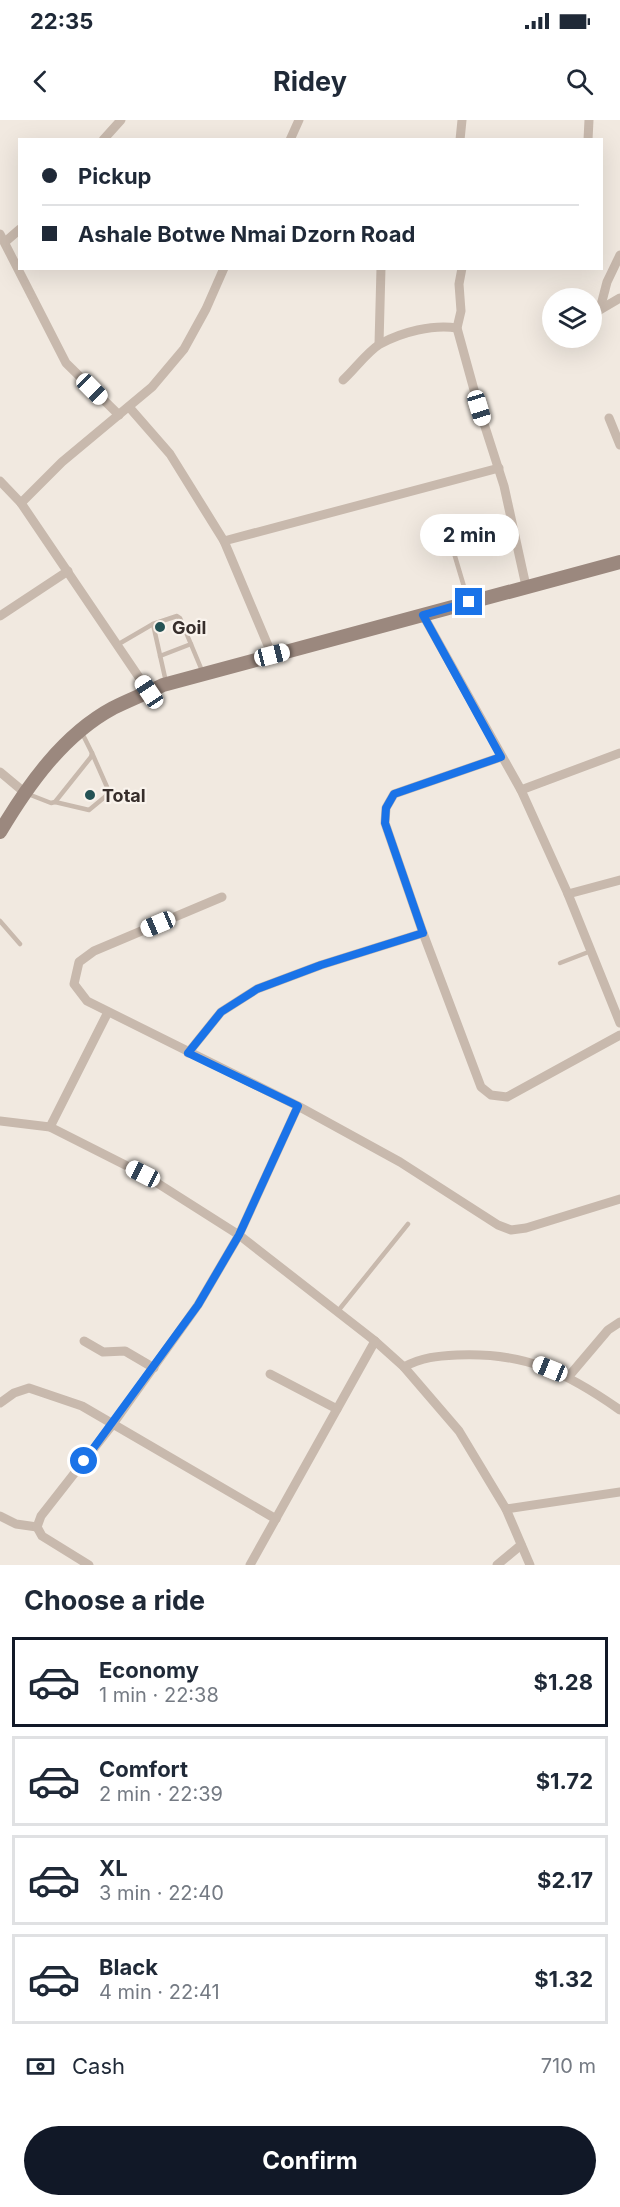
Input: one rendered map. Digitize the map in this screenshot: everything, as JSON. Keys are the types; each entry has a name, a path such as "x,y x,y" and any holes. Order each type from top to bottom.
{"main road":[{"path":"0,832 40,770 81,731 112,709 166,684 203,672 620,562"}],"street":[{"path":"105,138 121,120"},
{"path":"291,138 299,120"},
{"path":"460,138 462,120"},
{"path":"588,138 589,120"},
{"path":"18,230 3,238 18,268"},
{"path":"602,301 607,282 620,255"},
{"path":"19,270 66,363 119,415"},
{"path":"21,503 62,462 152,387 184,350 223,270"},
{"path":"380,345 381,270"},
{"path":"462,270 459,284 461,311 457,328 479,408 499,468 526,586"},
{"path":"602,308 620,298"},
{"path":"343,380 380,345 415,331 440,326 457,328"},
{"path":"129,407 170,454 224,541 272,655"},
{"path":"609,418 620,445"},
{"path":"224,541 499,468"},
{"path":"0,481 21,503 149,692"},
{"path":"0,616 68,571"},
{"path":"423,615 520,790 568,894 620,1023"},
{"path":"520,790 620,753"},
{"path":"501,757 394,794 386,808 385,823 423,933 481,1087 492,1095 507,1097 620,1035"},
{"path":"0,772 24,792"},
{"path":"568,894 620,880"},
{"path":"222,897 94,951 79,962 74,984 87,1001 298,1106 400,1162 498,1225 510,1230 526,1228 620,1199"},
{"path":"188,1053 221,1012 257,989 321,965 423,933"},
{"path":"50,1126 108,1012"},
{"path":"89,1565 42,1536 38,1527 41,1516 113,1424 198,1305 239,1235 298,1106"},
{"path":"0,1121 50,1126 143,1174 239,1235 375,1341 404,1367 459,1431 506,1509 530,1565"},
{"path":"569,1376 608,1329 620,1322"},
{"path":"84,1341 103,1352 126,1351 154,1368"},
{"path":"250,1565 375,1341"},
{"path":"404,1367 432,1356 474,1354 532,1361 569,1376 620,1410"},
{"path":"270,1374 337,1409"},
{"path":"0,1403 14,1393 29,1388 82,1406 276,1519"},
{"path":"506,1509 620,1492"},
{"path":"0,1516 16,1524 38,1527"},
{"path":"497,1565 521,1545"}],"lane":[{"path":"448,533 469,602"},
{"path":"117,645 153,624 177,616 180,618 203,672"},
{"path":"153,624 166,684"},
{"path":"160,656 191,644"},
{"path":"24,792 51,803 89,810 106,796 107,788 81,731"},
{"path":"55,802 92,753"},
{"path":"0,921 20,944"},
{"path":"560,963 591,951"},
{"path":"338,1311 408,1224"}],"place":[{"name":"Goil","path":"160,627"},
{"name":"Total","path":"90,795"}],"route":[{"path":"84,1461 198,1305 239,1235 298,1106 188,1053 221,1012 257,989 321,965 423,933 385,823 386,808 394,794 501,757 423,615 469,602"}]}
